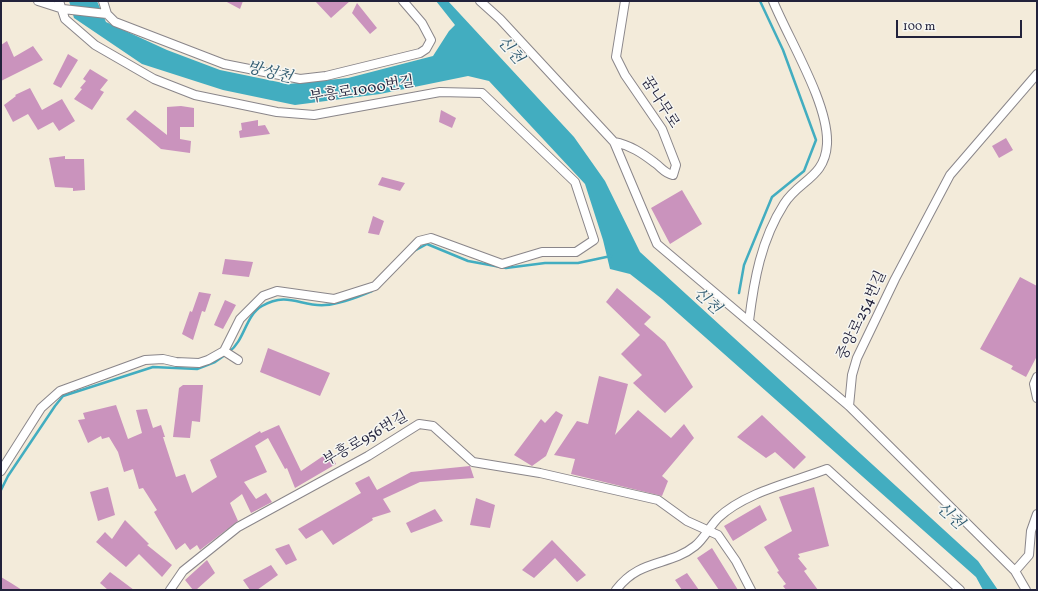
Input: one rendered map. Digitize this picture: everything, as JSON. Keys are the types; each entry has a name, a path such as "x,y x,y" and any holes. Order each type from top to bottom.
{"street":[{"name":"부흥로1000번길","path":"38,1 63,9 107,14 115,22 224,64 300,78 326,76 420,53 426,49 431,40 422,22 403,1"},
{"name":"부흥로1000번길","path":"59,1 63,9 65,19 95,45 154,79 195,95 277,112 314,115 440,92 482,93 575,182 594,240 576,252 542,252 502,264 431,238 419,240 375,286 334,299 276,291 263,296 240,319 224,351"},
{"path":"103,1 107,14"},
{"path":"480,1 506,25 614,142 657,244 849,406 1015,571 1026,590"},
{"name":"꿈나무로","path":"614,142 628,145 657,164 665,174 673,175 676,165 662,129 625,75 616,57 624,1"},
{"path":"749,321 758,260 773,225 785,203 819,172 827,145 824,123 815,91 773,1"},
{"name":"중앙로254번길","path":"849,406 852,375 857,358 895,279 950,175 1037,74"},
{"path":"1,472 41,408 60,391 145,360 164,359 176,362 199,363 224,351 238,360"},
{"path":"1037,377 1034,384 1037,398"},
{"name":"부흥로956번길","path":"170,590 183,571 238,527 368,456 420,424 433,426 473,462 562,478 658,500 687,521 718,535 736,561 751,590"},
{"path":"616,590 623,580 639,569 677,555 695,546 717,518 731,509 767,489 826,469 960,590"},
{"path":"1015,571 1029,555 1031,530 1037,514"}],"water":[{"path":"69,1 97,1 106,22 167,50 220,70 288,84 348,78 433,56 449,31 455,25 436,1 448,1 574,137 605,181 640,252 978,561 998,590 983,590 976,577 662,299 630,274 610,269 603,240 585,184 489,81 468,76 380,94 295,105 223,90 142,64 74,18"}],"building":[{"path":"225,1 243,1 240,9"},
{"path":"315,1 350,1 331,18"},
{"path":"357,3 377,28 370,34 352,13"},
{"path":"7,41 14,57 33,46 43,60 1,81 1,45"},
{"path":"68,54 78,60 61,88 53,84"},
{"path":"90,69 108,80 100,90 104,92 92,110 74,99 82,89 80,88 86,81 83,79"},
{"path":"30,88 42,110 62,99 75,121 59,131 53,122 38,130 28,114 13,122 4,105 16,96 15,95"},
{"path":"181,106 194,108 194,127 180,127 180,139 191,141 190,153 161,149 126,119 135,110 167,135 167,107"},
{"path":"441,110 456,118 452,128 439,122"},
{"path":"258,120 258,126 265,125 270,134 240,138 239,131 242,130 241,123"},
{"path":"1006,138 1013,150 999,158 992,146"},
{"path":"65,156 65,159 84,159 85,190 73,191 73,188 55,187 49,158"},
{"path":"382,177 405,183 400,191 378,185"},
{"path":"682,190 702,224 670,244 651,208"},
{"path":"373,216 384,221 379,235 368,233"},
{"path":"225,259 253,262 249,277 222,274"},
{"path":"1020,277 1037,286 1037,356 1026,377 1011,369 1013,366 980,349"},
{"path":"617,288 651,317 644,324 665,342 693,387 665,413 633,383 642,375 621,354 640,335 606,302"},
{"path":"199,292 211,294 205,312 202,311 193,340 182,334 190,311 192,312"},
{"path":"225,300 236,305 223,329 214,325"},
{"path":"268,348 330,373 320,396 260,372"},
{"path":"599,376 628,384 615,435 638,410 671,438 684,424 694,438 662,476 668,481 662,496 571,474 575,459 554,455 577,421 588,424"},
{"path":"183,385 203,385 200,422 192,421 190,438 173,437 179,388"},
{"path":"116,405 128,439 142,433 136,410 147,409 153,428 161,425 165,437 163,437 176,477 185,474 192,493 217,477 210,460 260,431 261,433 279,425 301,471 329,452 336,464 295,488 287,468 285,469 268,438 255,446 267,472 244,482 256,499 266,493 272,502 251,513 242,494 230,503 238,521 200,550 197,545 190,550 185,543 176,550 154,512 157,510 143,488 139,489 133,469 124,472 118,452 109,437 102,439 101,436 88,443 78,420 85,419 83,413"},
{"path":"556,411 563,415 546,456 532,466 514,455 541,419 545,423"},
{"path":"762,415 806,457 794,469 775,452 766,458 737,437"},
{"path":"470,466 474,478 420,482 383,499 391,512 372,518 373,520 333,545 322,530 306,539 298,529 361,493 355,483 369,476 377,490 411,472"},
{"path":"108,487 115,515 98,521 90,492"},
{"path":"814,487 829,546 798,554 800,557 798,558 807,569 804,571 818,590 786,590 783,586 786,584 777,572 779,571 764,547 792,531 779,497"},
{"path":"476,498 495,505 490,528 470,525"},
{"path":"760,505 767,520 733,541 724,526"},
{"path":"435,509 443,521 411,533 406,523"},
{"path":"125,520 149,544 147,545 172,565 162,577 139,554 126,567 96,542 105,532 112,539"},
{"path":"552,540 586,575 577,582 555,558 534,578 522,570"},
{"path":"289,544 297,560 286,565 275,549"},
{"path":"712,548 738,590 719,590 697,558"},
{"path":"207,560 215,573 196,590 193,590 185,580"},
{"path":"271,565 278,575 257,590 250,590 243,580"},
{"path":"110,572 134,590 108,590 100,583"},
{"path":"687,573 699,590 682,590 675,580"},
{"path":"1,577 11,583 22,590 1,590"}],"waterway":[{"path":"739,293 744,265 772,197 804,171 816,140 783,50 760,1"},
{"path":"414,251 427,244 468,261 506,268 545,263 578,263 611,256"},
{"path":"229,352 239,341 248,322 256,310 271,302 287,300 325,305 349,300 372,291"},
{"path":"1,490 8,476 63,396 153,367 197,369 215,362 225,355"}],"water label":[{"name":"신천","path":"509,51"},
{"name":"방성천","path":"269,74"},
{"name":"신천","path":"706,302"},
{"name":"신천","path":"949,517"}]}
